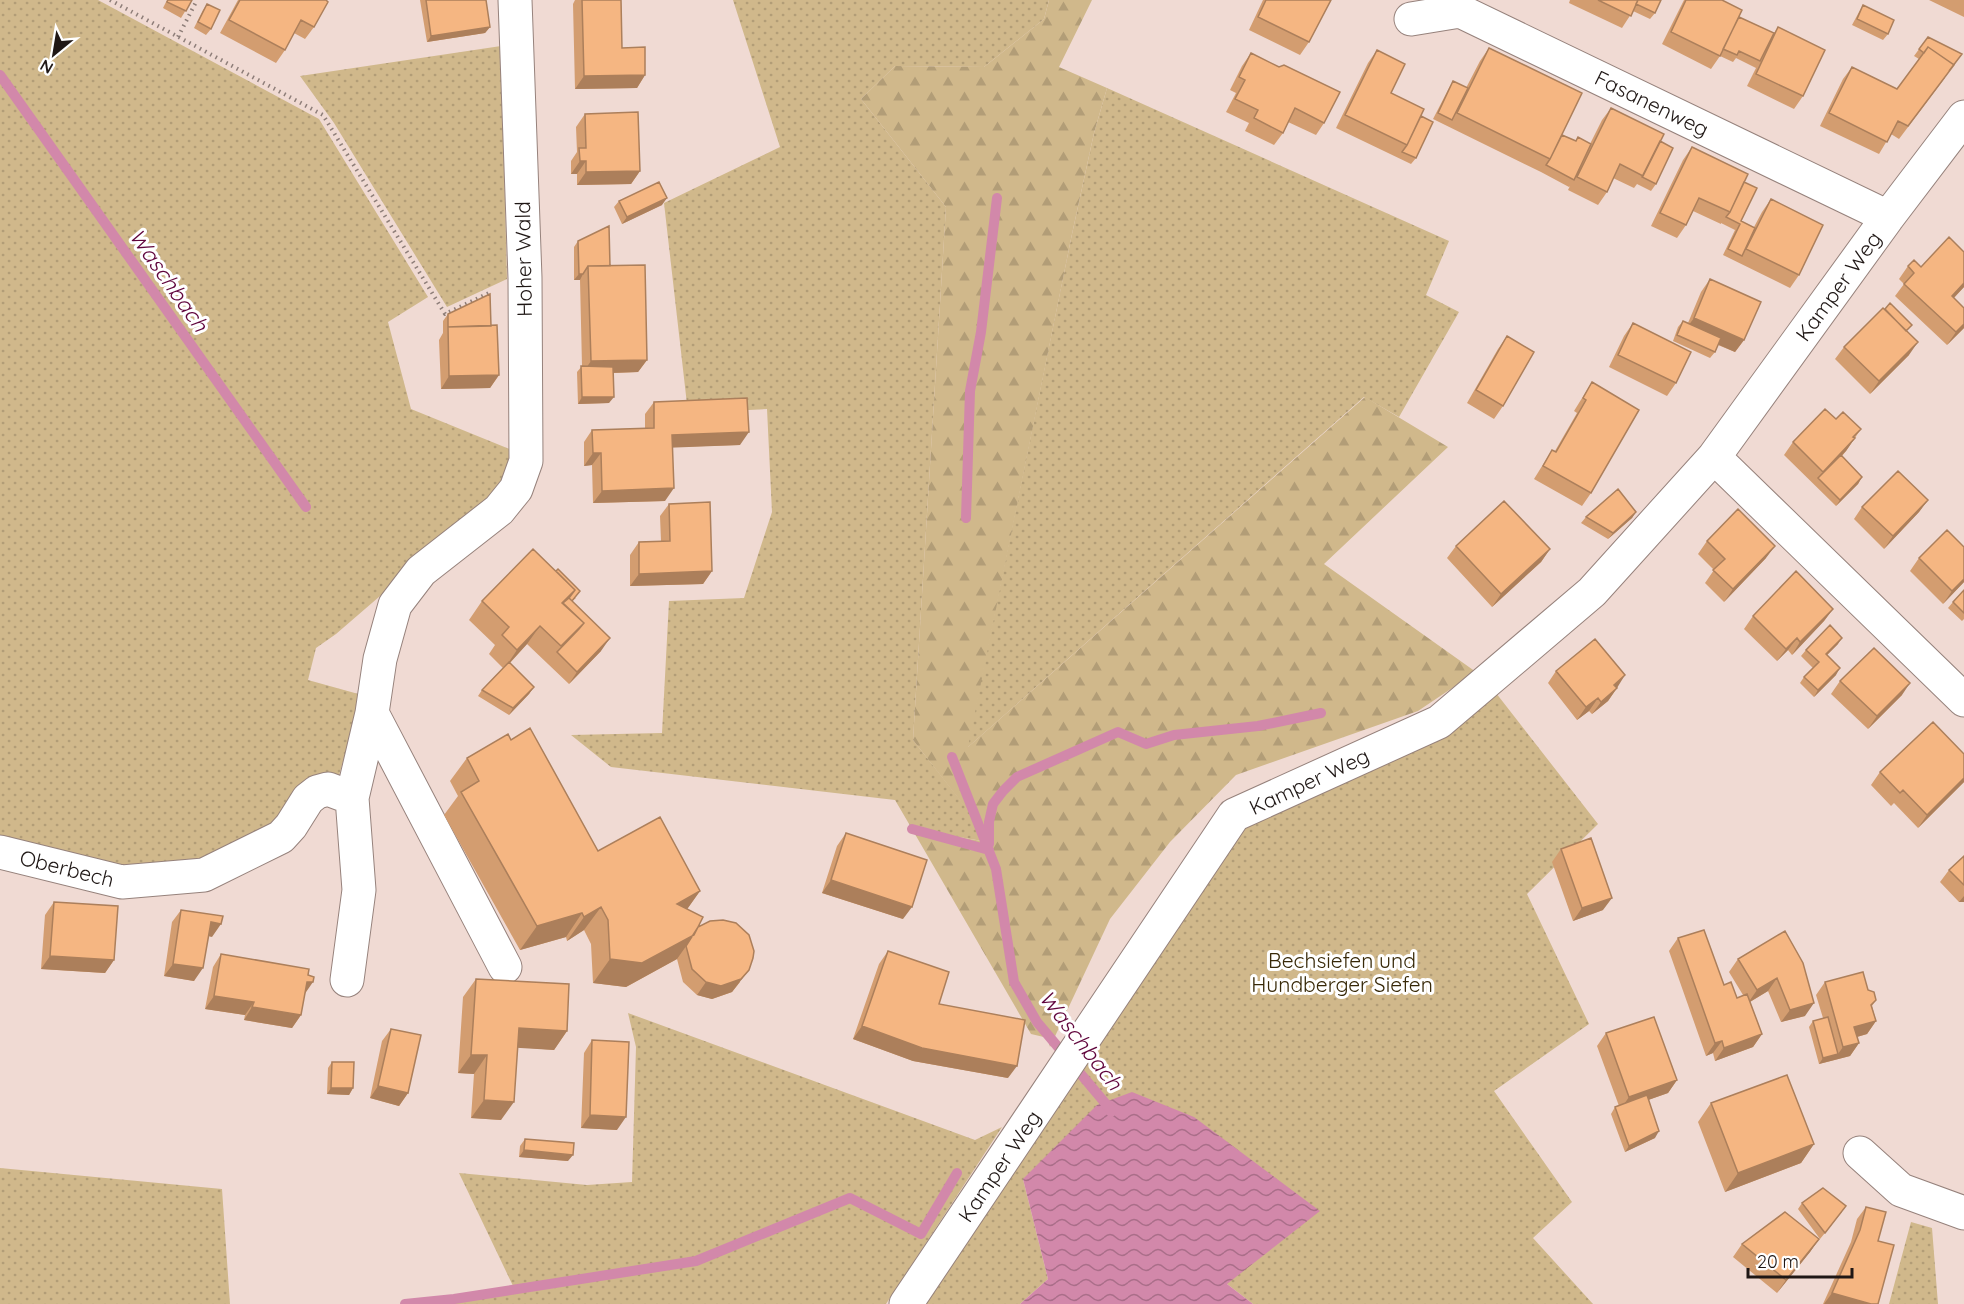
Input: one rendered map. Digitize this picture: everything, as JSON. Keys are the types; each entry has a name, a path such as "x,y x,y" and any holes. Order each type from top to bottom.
{"street":[{"name":"Hoher Wald","path":"372,713 381,659 395,605 421,571 499,510 516,489 526,461 525,278 515,0"},
{"name":"Fasanenweg","path":"1411,19 1460,11 1888,217"},
{"name":"Kamper Weg","path":"906,1304 1234,815 1438,722 1592,592 1714,457 1888,217 1964,117"},
{"path":"1714,457 1964,700"},
{"path":"347,980 359,890 352,798 372,713"},
{"path":"372,713 505,967"},
{"name":"Oberbech","path":"0,852 122,882 204,875 281,837 308,799 317,792 328,789 352,798"},
{"path":"1860,1153 1900,1190 1964,1213"}],"path":[{"path":"110,0 323,115 445,314 507,284 525,278"},
{"path":"178,37 197,0"}],"green space":[{"path":"0,0 98,0 319,119 428,297 388,322 411,409 512,450 503,490 336,634 316,648 308,680 362,695 338,779 294,815 208,859 141,873 0,836"},
{"path":"733,0 1049,0 1044,19 984,67 895,66 861,99 946,207 913,740 994,843 912,829 895,800 611,767 571,735 662,733 669,601 744,598 772,512 767,409 688,413 664,203 780,147"},
{"path":"1049,0 1092,0 1059,67 1107,88 1094,133 1072,234 968,747 1365,397 1448,447 1324,564 1476,672 1418,711 1236,775 1170,842 1110,919 1050,1047 1048,1038 1031,1034 912,829 993,843 913,740 946,207 861,99 895,66 984,67 1044,19"},
{"path":"501,46 507,279 447,307 334,123 300,76"},
{"path":"1107,88 1449,241 1426,295 1459,312 1399,417 1364,397 967,748 1072,234 1094,133"},
{"name":"Bechsiefen und Hundberger Siefen","path":"1496,693 1598,824 1527,894 1589,1024 1494,1091 1572,1202 1533,1238 1593,1304 1253,1304 1227,1284 1023,1179 1048,1279 1020,1304 915,1304 1252,799"},
{"path":"628,1013 975,1140 1002,1127 886,1304 447,1304 514,1288 459,1173 587,1185 632,1182 636,1047"},
{"path":"0,1168 222,1189 230,1304 0,1304"},
{"path":"1911,1222 1932,1228 1938,1304 1889,1304"}],"water":[{"path":"1132,1092 1194,1117 1320,1211 1227,1284 1253,1304 1020,1304 1048,1279 1023,1179 1097,1105"}],"building":[{"path":"168,0 192,0 186,11 167,2"},
{"path":"240,0 326,0 328,2 314,27 301,20 285,50 229,20"},
{"path":"426,0 486,0 490,27 431,36"},
{"path":"582,0 621,0 622,48 645,47 645,75 584,76"},
{"path":"1266,0 1331,0 1309,42 1258,17"},
{"path":"1598,0 1638,0 1631,16"},
{"path":"1638,0 1661,0 1655,13 1636,4"},
{"path":"1686,0 1722,0 1742,10 1720,56 1671,32"},
{"path":"207,4 220,10 211,29 198,22"},
{"path":"1863,5 1894,20 1888,34 1857,19"},
{"path":"1739,17 1774,33 1760,61 1739,51 1737,55 1723,49"},
{"path":"1778,27 1825,50 1803,96 1756,74"},
{"path":"1928,37 1962,54 1954,65 1928,47 1924,53 1919,49"},
{"path":"1928,47 1954,65 1908,126 1898,121 1887,142 1829,113 1852,67 1897,89"},
{"path":"1489,48 1582,93 1550,159 1457,113"},
{"path":"1377,50 1405,64 1391,93 1424,109 1407,145 1345,115"},
{"path":"1251,53 1279,67 1284,65 1340,92 1324,123 1295,108 1283,133 1254,118 1258,110 1235,99 1245,80 1239,77"},
{"path":"1453,81 1468,88 1452,120 1438,113"},
{"path":"1611,108 1664,134 1643,176 1620,164 1607,192 1577,177"},
{"path":"638,112 640,171 586,172 586,161 580,161 579,148 586,148 585,114"},
{"path":"1421,116 1433,122 1416,158 1402,152"},
{"path":"1562,135 1576,141 1578,137 1591,144 1574,180 1546,165"},
{"path":"1660,141 1673,148 1656,184 1642,177"},
{"path":"1692,147 1748,174 1730,212 1699,198 1686,225 1660,213"},
{"path":"659,182 667,198 627,217 619,201"},
{"path":"1744,182 1757,188 1741,221 1755,228 1742,256 1728,249 1740,224 1726,217"},
{"path":"1771,199 1823,225 1799,275 1746,249"},
{"path":"609,226 610,266 588,266 583,274 579,274 578,241"},
{"path":"1949,237 1964,252 1964,283 1952,296 1964,308 1964,324 1956,332 1904,284 1914,273 1908,266 1914,260 1921,267"},
{"path":"645,265 647,360 591,361 588,266"},
{"path":"1710,279 1761,302 1744,340 1694,318"},
{"path":"490,294 491,326 448,327 448,314"},
{"path":"1890,303 1912,325 1906,331 1885,309"},
{"path":"1883,308 1918,342 1879,381 1844,347"},
{"path":"1683,321 1721,338 1715,352 1677,335"},
{"path":"1633,323 1691,352 1676,383 1618,355"},
{"path":"497,325 499,375 449,376 448,327"},
{"path":"1507,336 1534,352 1503,406 1476,390"},
{"path":"581,366 613,367 614,397 582,397"},
{"path":"1592,382 1639,410 1591,493 1543,466 1552,450 1556,452 1586,400 1583,398"},
{"path":"747,398 749,432 672,435 674,488 602,491 601,453 593,453 592,430 654,428 654,402"},
{"path":"1825,409 1836,419 1843,412 1861,429 1823,472 1793,442"},
{"path":"1841,455 1862,477 1840,500 1818,478"},
{"path":"1898,471 1928,500 1893,536 1862,507"},
{"path":"1618,489 1636,512 1613,533 1586,517"},
{"path":"1504,501 1550,549 1501,594 1456,546"},
{"path":"710,502 712,571 639,574 639,542 670,541 669,504"},
{"path":"1738,509 1775,546 1733,589 1713,570 1725,559 1707,541"},
{"path":"1947,530 1964,547 1964,579 1952,591 1919,558"},
{"path":"533,549 575,590 562,603 584,623 561,646 540,626 517,650 502,635 509,627 482,601"},
{"path":"558,569 580,591 572,601 569,598 575,590 556,571"},
{"path":"1796,571 1833,609 1800,642 1797,638 1786,649 1753,616"},
{"path":"1964,590 1964,613 1953,602"},
{"path":"569,598 610,638 577,672 557,652 584,623 563,603"},
{"path":"1830,625 1842,638 1826,654 1840,668 1818,690 1804,677 1819,662 1806,650"},
{"path":"1595,639 1625,675 1614,685 1617,688 1601,702 1598,698 1586,707 1556,671"},
{"path":"1874,648 1910,683 1877,716 1840,681"},
{"path":"509,662 534,687 513,708 482,690"},
{"path":"1933,722 1964,754 1964,778 1927,815 1903,790 1900,793 1880,772"},
{"path":"530,728 598,851 660,817 700,891 677,904 703,917 694,935 642,963 610,959 608,920 601,907 584,917 582,913 537,926 461,792 479,781 467,758 508,734 511,740"},
{"path":"846,833 927,860 912,907 831,880"},
{"path":"1591,838 1612,898 1582,908 1561,849"},
{"path":"1964,856 1964,885 1949,870"},
{"path":"54,902 118,906 114,960 50,956"},
{"path":"181,910 223,916 221,924 211,922 203,968 173,964"},
{"path":"723,920 736,923 749,935 754,951 749,970 741,979 721,986 706,982 692,969 686,946 698,927 710,921"},
{"path":"1704,930 1724,985 1731,982 1737,998 1747,994 1762,1034 1724,1048 1722,1041 1715,1043 1678,938"},
{"path":"1785,931 1803,963 1814,1003 1790,1010 1777,978 1757,990 1738,959"},
{"path":"888,951 949,972 939,1004 1025,1020 1017,1066 922,1048 862,1026"},
{"path":"221,954 309,969 308,975 314,977 313,982 307,982 301,1015 252,1007 254,1002 214,996"},
{"path":"1863,972 1868,990 1874,992 1876,1000 1871,1005 1876,1021 1854,1027 1859,1043 1843,1047 1825,982"},
{"path":"476,979 569,984 567,1031 519,1028 514,1102 484,1100 487,1055 471,1055"},
{"path":"1654,1017 1677,1080 1629,1097 1606,1033"},
{"path":"1828,1017 1838,1054 1823,1058 1813,1021"},
{"path":"391,1029 421,1035 408,1093 378,1086"},
{"path":"592,1040 629,1042 626,1117 590,1115"},
{"path":"332,1062 354,1062 353,1088 331,1088"},
{"path":"1787,1075 1814,1144 1738,1173 1711,1103"},
{"path":"1647,1095 1659,1131 1629,1146 1615,1107"},
{"path":"525,1139 574,1143 573,1155 524,1150"},
{"path":"1823,1188 1846,1206 1825,1233 1802,1203"},
{"path":"1866,1207 1886,1212 1878,1241 1894,1245 1878,1304 1832,1293 1860,1230"},
{"path":"1785,1212 1819,1239 1786,1280 1742,1244"}],"waterway":[{"name":"Waschbach","path":"0,75 306,507"},
{"path":"966,518 970,391 981,332 997,198"},
{"path":"989,844 989,822 993,804 1017,777 1118,732 1146,744 1174,735 1258,726 1321,713"},
{"name":"Waschbach","path":"952,757 996,869 1014,982 1037,1022 1111,1112"},
{"name":"Waschbach","path":"912,829 989,850"},
{"path":"405,1304 454,1299 696,1261 850,1198 921,1234 957,1173"}]}
